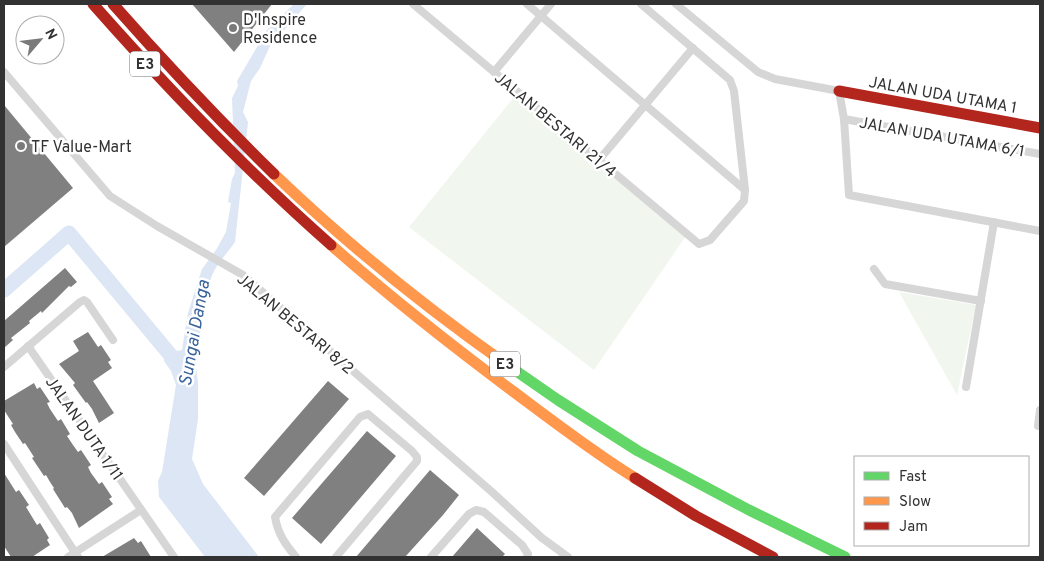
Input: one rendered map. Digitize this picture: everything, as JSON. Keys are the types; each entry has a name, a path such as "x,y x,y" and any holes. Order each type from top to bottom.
{"main road":[{"name":"E3","path":"92,4 200,124 276,197 354,266 440,336 614,465 740,541 773,557"},
{"name":"E3","path":"112,4 201,102 277,177 411,294 513,371 632,448 758,515 845,557"},
{"name":"JALAN UDA UTAMA 1","path":"839,91 1040,128"}],"street":[{"name":"JALAN BESTARI 21/4","path":"413,4 698,244 710,240 744,201 745,190"},
{"path":"527,4 745,190"},
{"path":"494,72 551,4"},
{"path":"641,4 730,80 734,91 745,190"},
{"path":"676,4 758,72 775,80 839,91 844,119 849,195 1040,231"},
{"path":"599,160 693,48"},
{"name":"JALAN BESTARI 8/2","path":"4,72 110,196 124,207 243,275 542,538 568,557"},
{"name":"JALAN UDA UTAMA 6/1","path":"844,119 1040,154"},
{"path":"966,387 994,222"},
{"path":"874,269 885,284 980,300"},
{"path":"4,367 84,300 88,302 113,340"},
{"name":"JALAN DUTA 1/11","path":"28,346 174,557"},
{"path":"1038,426 1040,410"},
{"path":"296,557 284,543 277,530 275,517 364,414 372,416 417,457 414,465 336,557"},
{"path":"4,444 77,555"},
{"path":"68,557 77,555 141,510"},
{"path":"432,557 469,514 476,510 484,512 522,545 528,554 527,557"}],"shaded area":[{"path":"514,97 686,236 594,370 409,227"},
{"path":"899,292 976,305 957,395"}],"water":[{"name":"Sungai Danga","path":"294,4 307,4 270,46 260,68 251,81 243,112 248,122 235,242 211,278 198,342 196,367 198,419 192,459 203,484 259,557 205,557 159,497 158,481 162,472 176,385 171,371 164,361 162,350 163,347 168,345 177,351 182,350 188,313 202,269 226,232 231,203 228,202 232,179 235,173 232,98 238,86 237,81 267,30"}],"building":[{"name":"D'Inspire Residence","path":"192,4 272,4 234,52"},
{"name":"TF Value-Mart","path":"4,105 73,188 4,247"},
{"path":"65,268 77,282 71,287 69,286 42,313 41,311 29,321 30,323 11,338 13,340 4,348 4,321"},
{"path":"88,332 98,347 101,345 111,360 108,362 112,368 93,381 114,413 99,423 92,409 73,385 75,383 59,364 79,351 73,341"},
{"path":"328,381 349,399 264,496 244,478"},
{"path":"34,383 37,389 40,387 50,402 47,403 58,421 61,419 70,434 67,436 73,445 78,452 81,450 91,465 88,467 91,473 99,484 102,482 112,497 109,499 113,504 79,528 72,513 67,507 65,508 46,475 44,476 32,458 34,457 25,443 23,444 15,432 11,425 13,424 4,410 4,401"},
{"path":"367,431 396,456 321,544 292,518"},
{"path":"430,470 459,495 443,515 405,557 356,557"},
{"path":"4,473 16,492 19,490 29,505 26,507 37,525 40,523 49,538 47,540 50,545 32,557 11,557 4,546"},
{"path":"477,528 505,554 502,557 452,557"},
{"path":"134,538 138,543 141,541 151,557 102,557"}],"waterway":[{"name":"Sungai Danga","path":"4,290 69,233 177,363"}],"traffic: fast":[{"path":"506,364 638,451 749,510 845,557"}],"traffic: slow":[{"path":"274,174 329,225 387,274 506,364"},
{"path":"331,245 467,357 574,437 635,478"}],"traffic: jam":[{"path":"93,4 208,128 268,188 331,245"},
{"path":"113,4 152,48 274,174"},
{"path":"839,91 1040,128"},
{"path":"635,478 696,516 773,557"}],"place":[{"name":"D'Inspire Residence","path":"233,28"},
{"name":"TF Value-Mart","path":"21,146"}]}
